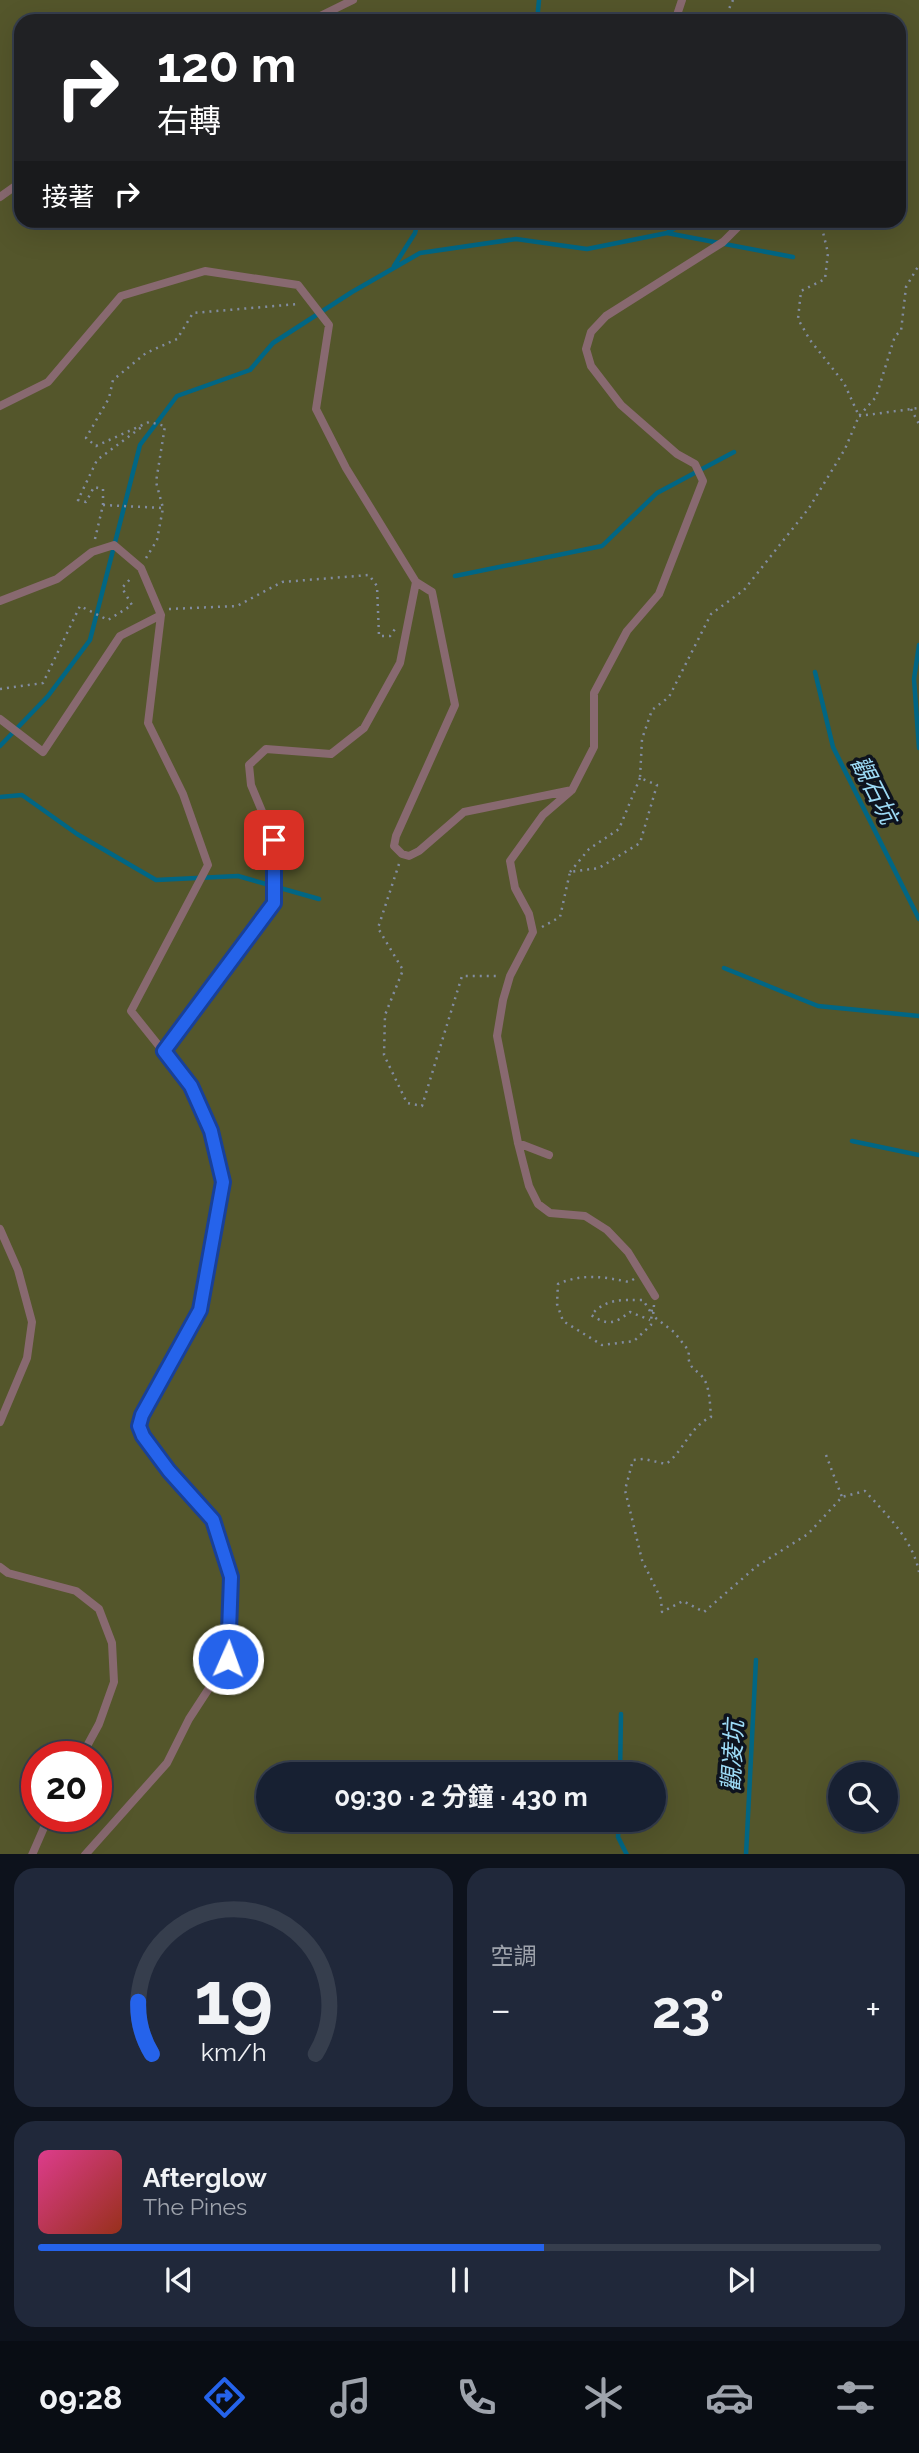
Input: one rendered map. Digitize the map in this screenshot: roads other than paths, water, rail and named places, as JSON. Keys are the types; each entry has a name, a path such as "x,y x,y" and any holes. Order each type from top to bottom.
{"lane":[{"path":"324,14 353,0"},
{"path":"655,1296 628,1252 607,1230 585,1216 550,1213 538,1204 529,1186 497,1036 510,976 533,932 529,914 515,888 510,861 543,816 572,790 594,747 594,693 627,631 659,594 703,481 695,464 677,454 621,405 591,366 586,349 591,332 606,316 723,242 737,228"},
{"path":"0,407 48,382 121,296 205,271 298,285 329,326 316,410 346,468 416,582 432,592 454,705 394,846 402,854 409,856 419,851 464,812 572,790"},
{"path":"0,601 57,579 92,552 114,545 141,568 159,613 148,723 183,794 208,865 131,1012 191,1086 211,1131 223,1182 200,1310 142,1415 139,1426 143,1436 169,1471 213,1520 231,1577 228,1659 188,1719 167,1763 85,1854"},
{"path":"164,1051 274,903 274,840 251,785 250,765 266,749 331,754 364,728 400,663 416,582"},
{"path":"0,719 43,752 120,636 159,613"},
{"path":"518,1143 549,1155"},
{"path":"0,1229 18,1270 32,1322 27,1358 0,1422"},
{"path":"0,1567 8,1573 76,1591 99,1609 112,1643 114,1682 99,1724 90,1741"},
{"path":"32,1854 42,1832"}],"waterway":[{"path":"538,14 539,0"},
{"path":"394,266 416,228"},
{"path":"667,233 675,228"},
{"path":"0,746 48,696 90,640 140,445 177,396 250,370 273,343 352,292 420,253 516,239 587,249 667,233 793,257"},
{"path":"455,576 602,546 657,493 734,452"},
{"path":"919,645 914,679 919,748"},
{"name":"觀石坑","path":"815,672 833,747 919,919"},
{"path":"0,797 22,795 77,834 156,880 238,876 319,899"},
{"path":"724,968 818,1006 919,1016"},
{"path":"852,1141 919,1155"},
{"name":"觀凌坑","path":"746,1854 756,1660"},
{"name":"觀凌坑","path":"620,1762 621,1714"},
{"name":"觀凌坑","path":"618,1832 626,1854"}]}
